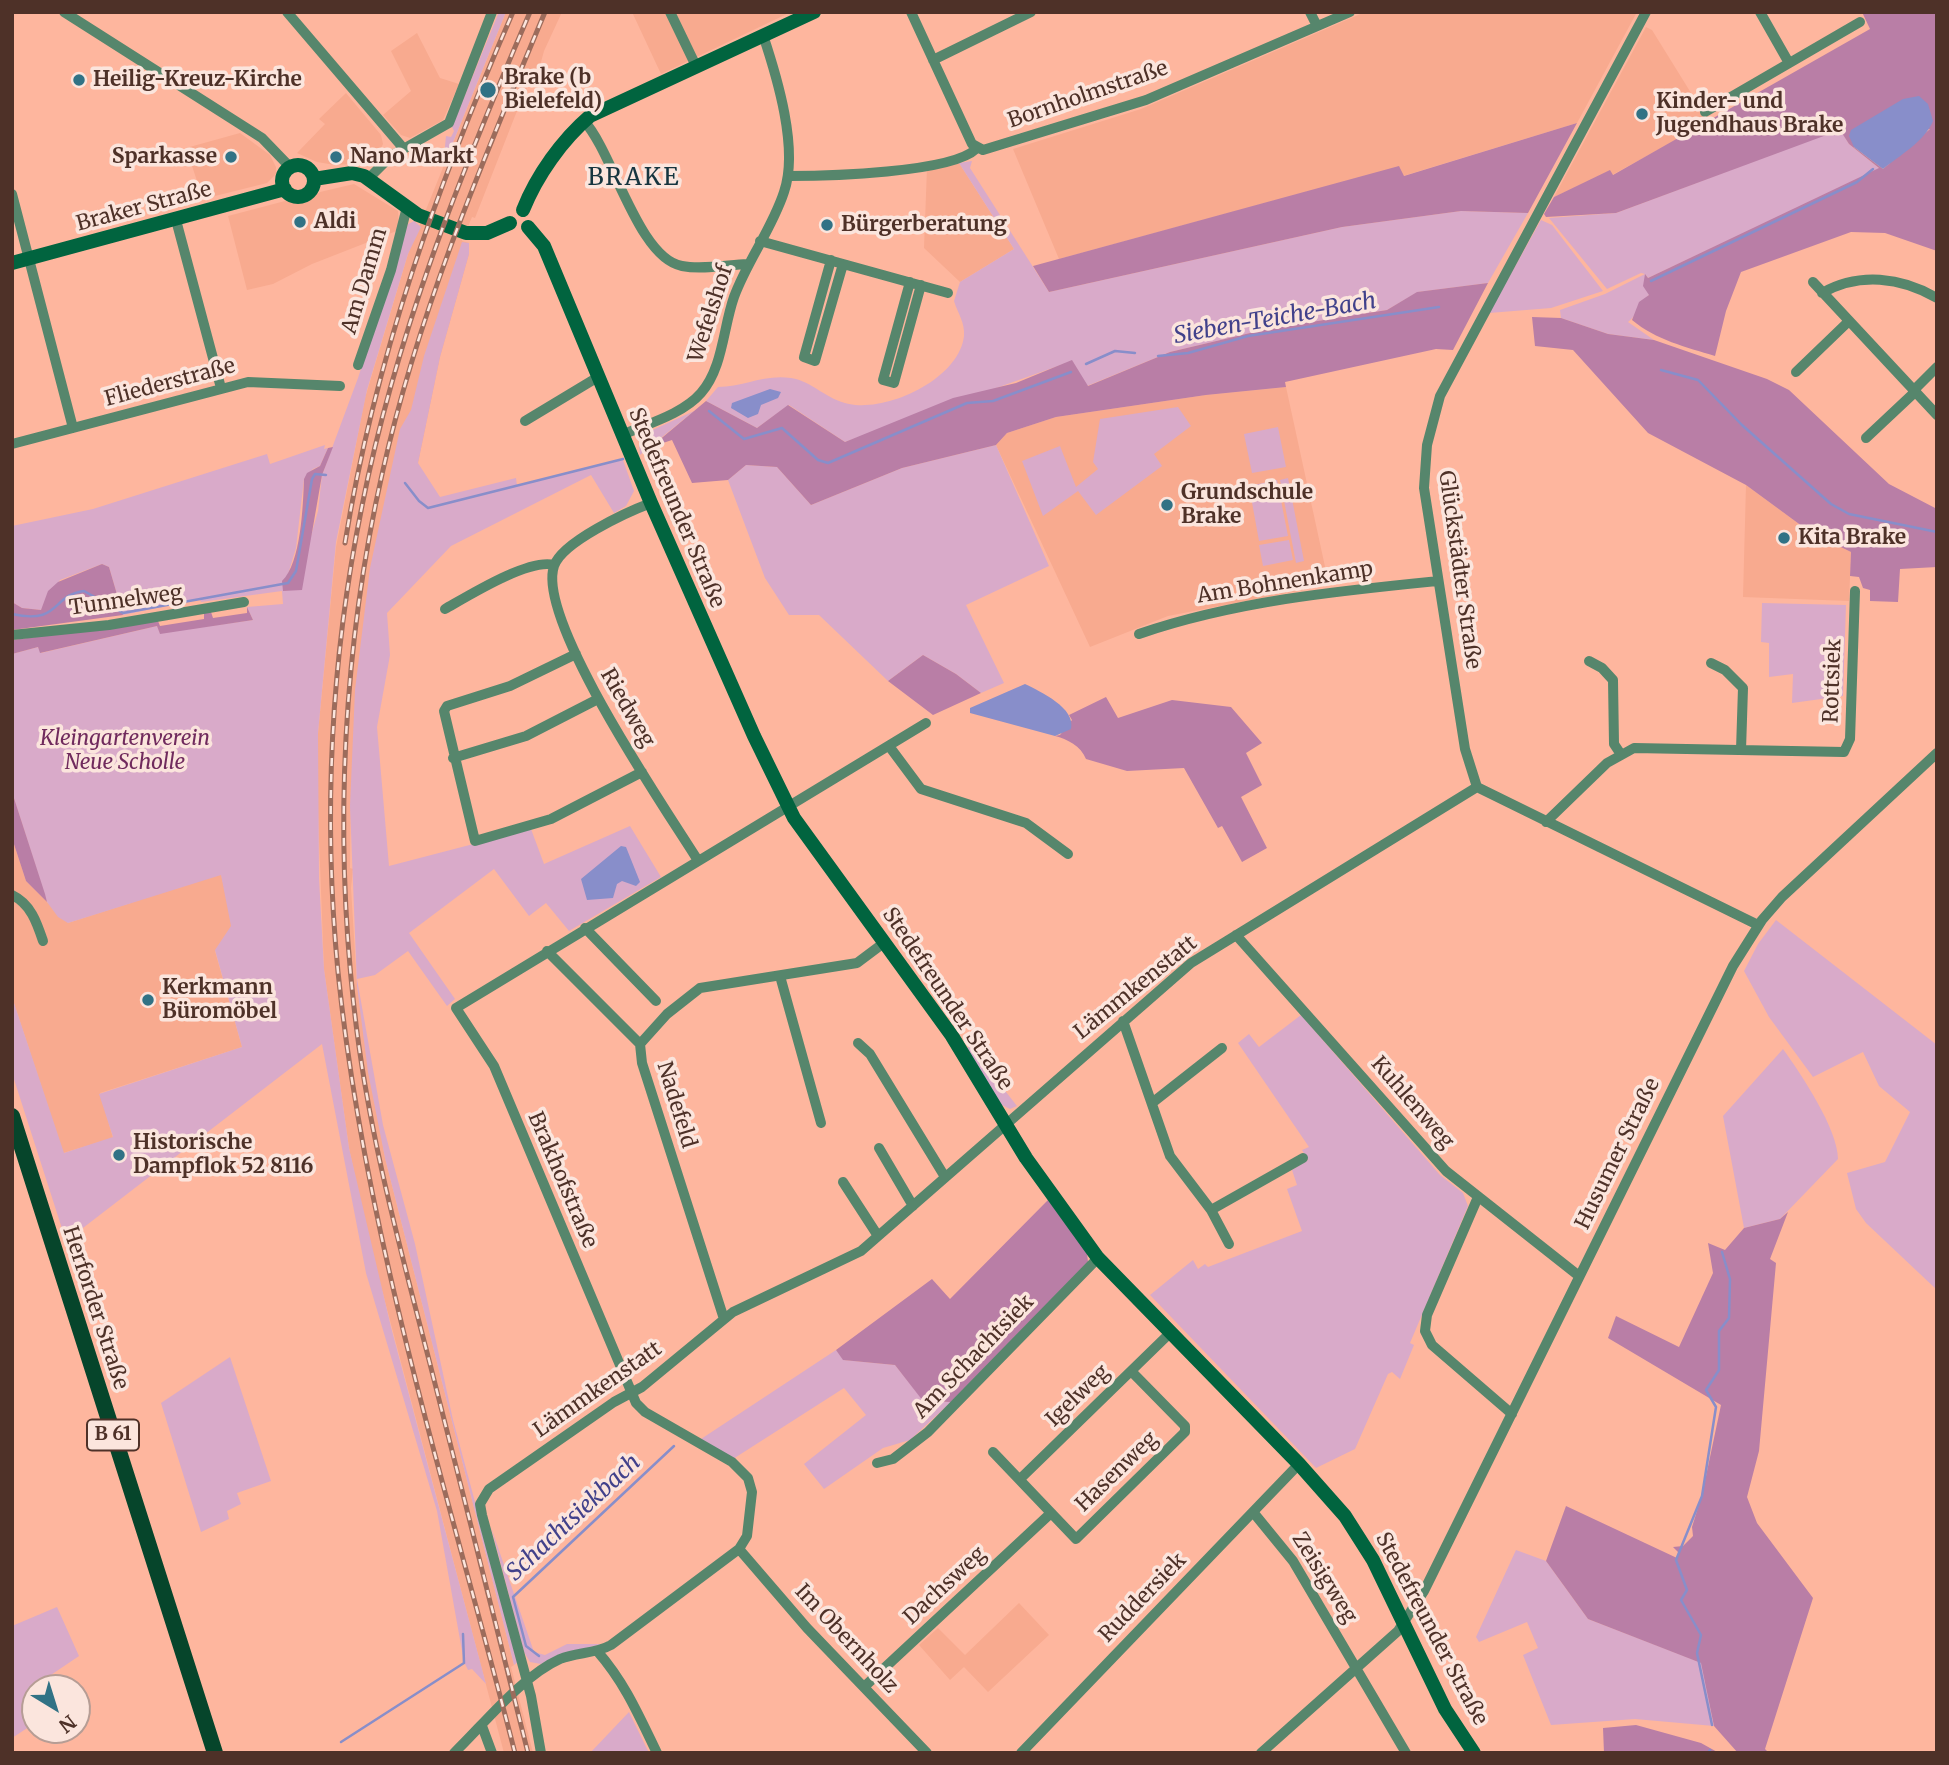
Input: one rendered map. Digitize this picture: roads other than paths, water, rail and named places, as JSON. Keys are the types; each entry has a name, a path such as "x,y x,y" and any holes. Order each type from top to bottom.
{"main road":[{"name":"Herforder Straße","path":"12,1116 215,1753"}],"street":[{"path":"64,12 260,137 290,167 306,166 314,179 311,190 301,196 285,189 282,179 290,167"},
{"path":"287,12 404,149"},
{"path":"368,179 382,163 449,123 492,12"},
{"path":"670,12 696,66"},
{"path":"510,223 512,213 523,210 538,179 584,121 596,112 814,12"},
{"path":"911,12 976,149"},
{"path":"933,60 1031,12"},
{"path":"1310,12 1317,26"},
{"name":"Bornholmstraße","path":"789,176 871,173 961,159 976,149 988,149 1142,101 1350,12"},
{"name":"Glückstädter Straße","path":"1477,787 1465,749 1423,474 1434,411 1460,356 1646,12"},
{"path":"1760,12 1789,63"},
{"path":"1705,112 1860,22"},
{"name":"Wefelshof","path":"622,435 680,409 706,386 716,367 730,308 747,264 780,204 789,176 788,142 763,35"},
{"path":"584,121 597,136 631,212 666,258 674,264 690,267 747,264"},
{"path":"314,179 352,173 368,179 424,217 473,234 487,233 510,223"},
{"name":"Braker Straße","path":"12,263 285,189"},
{"path":"12,194 73,428"},
{"name":"Am Damm","path":"358,366 391,270 407,207"},
{"path":"510,223 519,230 528,227 530,216 523,210"},
{"path":"176,220 221,388"},
{"name":"Stedefreunder Straße","path":"528,227 544,246 650,503 788,807 955,1040 1005,1124 1094,1261 1296,1468 1334,1502 1363,1543 1401,1628 1445,1709 1474,1753"},
{"path":"760,241 948,293"},
{"path":"831,260 804,357 815,360 843,264"},
{"path":"1822,293 1841,282 1861,278 1896,282 1937,298"},
{"path":"910,282 883,380 894,383 921,285"},
{"path":"1813,282 1937,415"},
{"path":"1796,372 1849,321"},
{"path":"1866,438 1937,367"},
{"path":"525,421 598,377"},
{"name":"Fliederstraße","path":"12,444 248,382 340,386"},
{"path":"445,609 478,590 528,569 541,564 554,565 558,557 572,545 626,513 650,503"},
{"name":"Riedweg","path":"554,565 553,590 576,654 598,699 697,859"},
{"name":"Am Bohnenkamp","path":"1139,634 1226,610 1331,592 1438,581"},
{"name":"Rottsiek","path":"1620,753 1634,748 1839,753 1847,749 1850,739 1855,591"},
{"name":"Tunnelweg","path":"12,635 110,625 244,602"},
{"path":"576,654 510,686 447,706 443,716 475,841 551,819 642,772"},
{"path":"1546,822 1620,753 1614,744 1613,680 1589,661"},
{"path":"1710,663 1725,670 1743,688 1741,750"},
{"path":"453,758 526,736 598,699"},
{"path":"788,807 926,723"},
{"path":"889,746 917,787 1026,823 1068,854"},
{"name":"Husumer Straße","path":"1401,1628 1512,1414 1733,966 1758,925 1782,897 1937,753"},
{"path":"1477,787 1758,925"},
{"name":"Lämmkenstatt","path":"528,1682 482,1515 483,1496 545,1450 632,1392 724,1319 847,1260 913,1206 1183,969 1477,787"},
{"name":"Brakhofstraße","path":"743,1546 751,1484 733,1462 645,1412 632,1392 494,1066 456,1008 697,859 788,807"},
{"path":"12,895 26,905 33,915 43,941"},
{"path":"584,928 656,1002"},
{"name":"Kuhlenweg","path":"1236,935 1446,1171 1579,1276"},
{"name":"Nadefeld","path":"724,1319 642,1063 640,1045 667,1014 700,988 858,963 885,942"},
{"path":"547,951 640,1045"},
{"path":"780,976 821,1123"},
{"path":"1123,1021 1170,1156 1211,1210 1229,1244"},
{"path":"858,1043 870,1054 945,1177"},
{"path":"1152,1103 1222,1048"},
{"path":"879,1148 913,1206"},
{"path":"1211,1210 1303,1158"},
{"path":"843,1182 878,1236"},
{"path":"1478,1197 1427,1315 1425,1331 1432,1345 1512,1414"},
{"name":"Am Schachtsiek","path":"877,1463 893,1459 928,1432 1094,1261"},
{"name":"Igelweg","path":"1020,1479 1166,1337"},
{"name":"Hasenweg","path":"1052,1513 1076,1539 1185,1432 1185,1426 1131,1371"},
{"path":"993,1452 1052,1513"},
{"name":"Ruddersiek","path":"1021,1753 1296,1468"},
{"name":"Zeisigweg","path":"1253,1512 1288,1553 1406,1753"},
{"name":"Dachsweg","path":"864,1686 1052,1513"},
{"path":"454,1753 528,1682 561,1659 598,1652 743,1546"},
{"name":"Im Obernholz","path":"743,1546 807,1628 927,1753"},
{"path":"1261,1753 1401,1628"},
{"path":"598,1652 632,1699 657,1753"},
{"path":"528,1682 541,1753"},
{"path":"482,1726 492,1753"}],"water":[{"path":"1919,96 1928,104 1933,121 1918,142 1904,153 1883,169 1854,147 1849,136 1851,130 1903,99"},
{"path":"770,389 781,392 778,398 761,405 758,414 748,418 731,408 732,403"},
{"path":"1025,684 1048,696 1063,708 1071,721 1071,729 1055,736 970,713 970,708"},
{"path":"621,846 626,847 640,882 636,886 622,881 617,884 613,898 587,900 581,879"}],"waterway":[{"name":"Sieben-Teiche-Bach","path":"1651,281 1857,182 1873,169"},
{"name":"Sieben-Teiche-Bach","path":"1158,356 1188,353 1248,336 1439,307"},
{"name":"Sieben-Teiche-Bach","path":"1086,364 1115,351 1135,353"},
{"path":"1661,370 1698,380 1742,425 1831,504 1849,514 1937,532"},
{"name":"Sieben-Teiche-Bach","path":"709,411 744,439 782,428 818,460 828,463 967,403 993,401 1071,372"},
{"name":"Sieben-Teiche-Bach","path":"405,483 428,508 623,459"},
{"name":"Sieben-Teiche-Bach","path":"12,614 39,616 48,613 73,594 84,591 123,613 288,583 296,571 312,479 315,474 326,475"},
{"path":"1712,1725 1697,1653 1701,1635 1681,1600 1687,1590 1676,1560 1702,1496 1716,1407 1706,1390 1719,1370 1719,1331 1729,1318 1730,1279 1722,1252"},
{"name":"Schachtsiekbach","path":"539,1656 526,1646 513,1597 674,1446"},
{"name":"Schachtsiekbach","path":"341,1742 464,1663 463,1634"}],"railway":[{"path":"345,543 373,406 412,272 459,141 513,12"},
{"path":"515,1753 412,1366 368,1170 338,972 333,914 331,797 343,621 351,563 376,442 393,379 433,255 479,133 530,12"},
{"path":"528,1753 396,1229 367,1096 354,1007 348,940 344,805 351,670 369,536 383,470 433,295 498,125 545,12"}],"place":[{"name":"Heilig-Kreuz-Kirche","path":"79,80"},
{"name":"Brake (b Bielefeld)","path":"488,90"},
{"name":"Kinder- und Jugendhaus Brake","path":"1642,114"},
{"name":"Sparkasse","path":"231,157"},
{"name":"Nano Markt","path":"336,157"},
{"name":"Aldi","path":"300,222"},
{"name":"Bürgerberatung","path":"827,225"},
{"name":"Grundschule Brake","path":"1167,505"},
{"name":"Kita Brake","path":"1784,538"},
{"name":"Kerkmann Büromöbel","path":"148,1000"},
{"name":"Historische Dampflok 52 8116","path":"119,1155"}],"district":[{"name":"BRAKE","path":"634,178"}],"park label":[{"name":"Kleingartenverein Neue Scholle","path":"125,751"}]}
